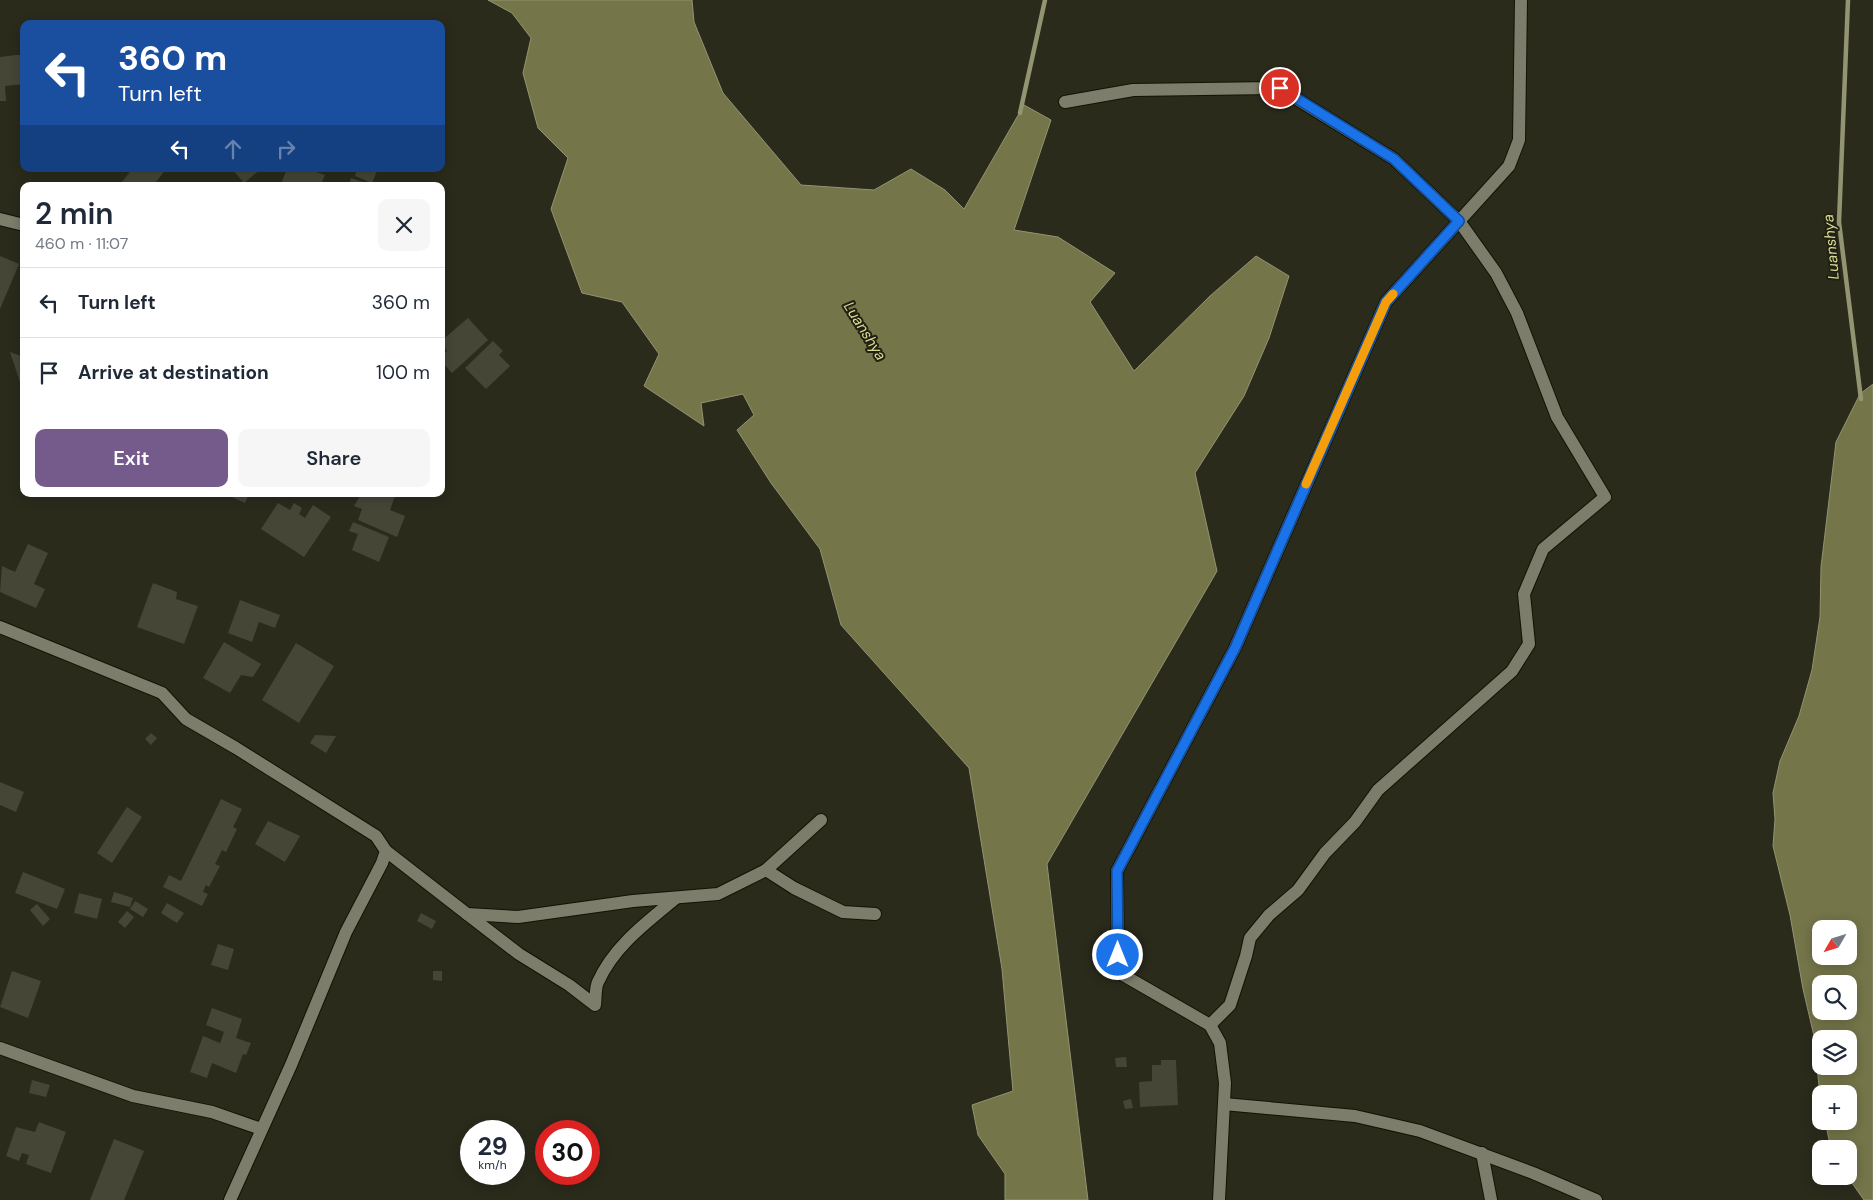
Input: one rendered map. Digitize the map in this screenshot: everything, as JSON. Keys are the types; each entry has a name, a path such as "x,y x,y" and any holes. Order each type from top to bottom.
{"street":[{"path":"1219,1200 1225,1083 1220,1043 1210,1025 1118,972 1117,871 1235,648 1386,302 1509,166 1520,140 1521,0"},
{"path":"1065,102 1133,90 1280,88 1394,159 1459,221 1496,273 1517,313 1557,416 1605,497 1543,549 1524,594 1529,644 1512,671 1378,790 1355,822 1325,853 1298,890 1269,915 1250,938 1230,1005 1210,1025"},
{"path":"0,218 20,224"},
{"path":"0,627 162,693 186,719 236,748 376,836 386,851 467,914 519,954 569,985 595,1005 597,983 611,961 631,935 676,898"},
{"path":"467,914 518,917 633,901 718,894 766,870 821,820"},
{"path":"230,1200 291,1065 346,932 382,863 386,851"},
{"path":"766,870 794,888 843,912 875,914"},
{"path":"0,1048 133,1096 212,1112 261,1130"},
{"path":"1224,1104 1355,1116 1420,1131 1482,1153 1596,1200"},
{"path":"1482,1153 1491,1200"}],"water":[{"path":"488,0 692,0 694,22 723,93 801,185 874,190 911,169 945,190 964,209 1024,105 1051,120 1014,230 1058,237 1115,273 1090,302 1134,371 1210,296 1256,256 1289,276 1269,338 1244,396 1195,473 1217,571 1047,864 1088,1200 1005,1200 1005,1174 978,1135 972,1105 1013,1091 1002,969 969,768 841,625 820,549 771,483 737,430 754,415 743,394 701,403 704,426 644,386 659,354 622,302 582,293 551,209 568,158 538,128 523,73 531,38 512,13"},
{"path":"1873,384 1873,1200 1864,1200 1853,1185 1857,1185 1857,1140 1829,1140 1827,1130 1857,1130 1857,1085 1819,1085 1818,1075 1857,1075 1857,1030 1813,1030 1803,989 1790,915 1773,846 1775,819 1773,793 1780,761 1799,716 1812,670 1820,617 1821,567 1836,442 1860,394"}],"building":[{"path":"20,55 20,84 5,86 6,101 0,101 0,57"},
{"path":"130,172 164,172 156,182 122,182"},
{"path":"235,172 257,172 245,182"},
{"path":"286,172 316,172 325,175 322,182 282,182"},
{"path":"356,172 377,172 372,182 355,176"},
{"path":"351,178 363,182 350,182"},
{"path":"0,256 19,264 0,309"},
{"path":"468,318 488,340 452,373 445,365 445,353 447,351 445,338"},
{"path":"493,341 503,351 499,355 510,366 486,389 465,368"},
{"path":"10,352 20,356 20,382"},
{"path":"232,497 248,497 245,503"},
{"path":"359,497 395,497 390,510 405,516 397,537 358,520 362,509 354,506"},
{"path":"278,503 290,510 294,503 302,508 299,514 305,518 313,505 331,517 304,557 261,529"},
{"path":"353,522 389,537 379,562 352,550 358,534 349,531"},
{"path":"28,544 48,553 34,584 45,589 36,608 0,592 2,566 15,572"},
{"path":"153,583 177,592 176,599 198,606 184,644 137,627"},
{"path":"240,600 280,615 275,628 259,622 252,642 228,633"},
{"path":"224,642 261,664 253,677 241,675 230,693 203,678"},
{"path":"296,643 334,666 299,723 262,700"},
{"path":"151,733 157,738 151,745 145,739"},
{"path":"315,735 336,736 326,753 310,743"},
{"path":"0,782 24,792 16,812 0,805"},
{"path":"221,799 242,809 233,827 237,829 226,852 222,850 215,864 220,866 209,887 206,885 203,892 208,894 202,906 163,887 169,875 181,881"},
{"path":"127,807 142,817 112,863 97,853"},
{"path":"268,821 300,836 285,862 255,844"},
{"path":"23,872 65,889 57,909 15,893"},
{"path":"114,892 133,898 130,907 111,902"},
{"path":"79,893 102,899 97,919 74,913"},
{"path":"135,901 148,909 143,917 130,909"},
{"path":"167,903 184,913 177,923 161,913"},
{"path":"37,904 50,919 43,926 30,910"},
{"path":"127,911 134,917 125,928 118,922"},
{"path":"421,913 436,921 432,929 417,921"},
{"path":"218,944 234,949 228,970 211,965"},
{"path":"12,971 41,981 28,1018 0,1007"},
{"path":"433,971 442,971 442,981 433,980"},
{"path":"212,1008 242,1019 236,1038 251,1043 246,1055 243,1054 236,1073 212,1063 207,1078 190,1072 203,1036 220,1043 224,1032 206,1025"},
{"path":"1126,1057 1127,1067 1116,1067 1115,1058"},
{"path":"1161,1060 1176,1060 1178,1105 1140,1107 1139,1082 1152,1081 1152,1065 1161,1065"},
{"path":"32,1080 50,1085 46,1097 29,1093"},
{"path":"1131,1099 1133,1108 1125,1109 1123,1101"},
{"path":"39,1122 66,1132 51,1173 26,1164 29,1155 22,1153 19,1161 6,1156 16,1127 35,1132"},
{"path":"114,1139 144,1151 124,1200 90,1200"}],"waterway":[{"name":"Luanshya","path":"1020,113 1045,0"},
{"name":"Luanshya","path":"1848,0 1839,222 1861,399"}],"slow traffic":[{"path":"1306,484 1386,302 1393,294"}],"route":[{"path":"1118,955 1117,871 1235,648 1386,302 1459,221 1394,159 1280,88"}]}
